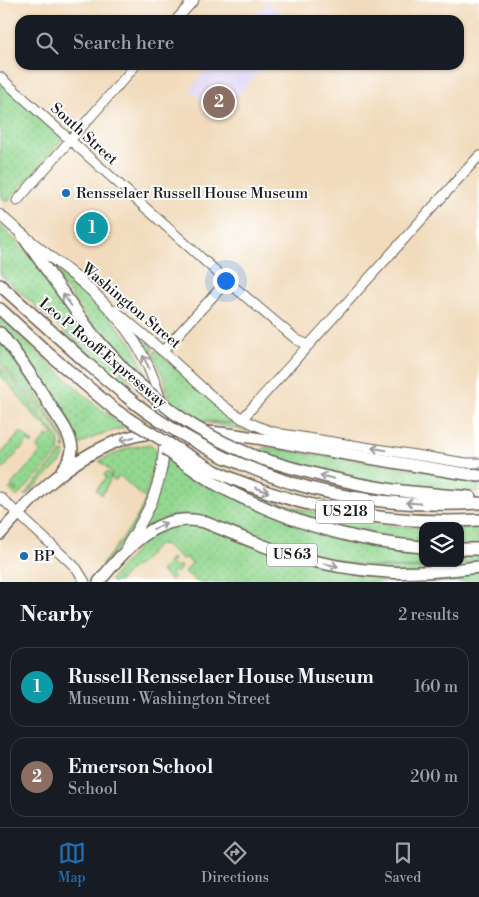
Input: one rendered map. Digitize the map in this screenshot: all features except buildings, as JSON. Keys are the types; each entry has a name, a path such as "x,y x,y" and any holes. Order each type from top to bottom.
{"highway":[{"path":"22,235 93,334 132,378 181,418 219,440 259,458 290,468 358,484 412,492 479,498"},
{"name":"Leo P Rooff Expressway","path":"0,284 88,365 147,413 196,443 224,456 293,483 346,495 418,503 479,503"},
{"path":"0,309 114,409 142,428 175,458 215,477 249,501 314,526 367,539 419,546"},
{"path":"0,333 23,362 68,435 71,443 71,455 58,476"},
{"path":"0,534 18,513 68,467 108,445 143,434 205,432 227,434 479,476"},
{"name":"US 218","path":"215,477 240,482 315,506 343,512 396,519 479,520"},
{"name":"US 63","path":"99,582 121,555 156,527 173,521 190,519 204,522 289,554 329,565 389,572 437,571 479,567"},
{"path":"464,549 479,549"}],"main road":[{"name":"Washington Street","path":"0,215 86,286"},
{"path":"86,286 130,333 140,349 156,383 162,412 164,451 154,496 139,526 121,555"},
{"path":"430,468 479,472"}],"street":[{"path":"180,15 194,0"},
{"path":"17,201 132,70"},
{"name":"South Street","path":"0,77 226,281 297,340 310,345"},
{"path":"242,419 479,156"},
{"path":"163,352 226,281"},
{"name":"Washington Street","path":"86,286 228,410 264,429 282,434 466,463 479,463"},
{"path":"0,497 72,562 85,582"}],"shaded area":[{"path":"267,2 282,15 255,15"},
{"path":"207,70 261,70 220,116 190,89"}],"green space":[{"path":"0,82 63,138 8,202 0,196"},
{"path":"0,225 32,257 130,382 132,390 92,357 0,274"},
{"path":"44,259 110,317 132,344 152,386 123,361 103,339"},
{"path":"0,318 123,428 99,435 77,446 75,436 0,328"},
{"path":"128,325 153,347 151,355 163,384 166,398 146,352"},
{"path":"0,338 65,440 65,449 63,449 64,443 55,427 0,362"},
{"path":"156,350 213,402 233,417 230,421 228,423 196,419 170,400 166,382 153,354"},
{"path":"0,366 52,429 59,442 59,452 17,497 9,489 11,487 17,491 11,485 40,453 37,446 48,435 50,437 53,434 44,423 42,424 0,375"},
{"path":"234,418 258,431 257,433 199,421 229,424"},
{"path":"21,432 33,443 28,441 0,472 0,455"},
{"path":"150,444 157,450 150,482 144,498 120,476 114,481 111,477 112,473 99,461 128,448"},
{"path":"264,447 479,479 479,492 423,489 349,478 261,452"},
{"path":"62,452 65,453 61,462 25,496 24,495"},
{"path":"157,457 160,457 150,496 130,534 102,566 138,516 154,474"},
{"path":"167,457 243,502 419,550 419,566 361,565 336,561 261,541 188,515 167,518 148,528 144,525"},
{"path":"108,472 111,478 102,495 96,490 106,478 104,474"},
{"path":"245,491 288,506 332,516 377,524 419,528 419,542 357,533 325,524 281,509 244,493"},
{"path":"196,523 322,566 479,570 479,582 197,582 185,572 192,563 185,557 182,559 166,545 162,544 158,545 139,565 133,567 119,582 110,580 146,539 160,529"},
{"path":"479,527 479,546 464,545 464,528"},
{"path":"464,553 479,553 479,562 464,563"},
{"path":"172,558 173,560 170,563 176,568 179,565 181,568 177,573 174,571 171,574 174,577 171,580 161,571"}],"place":[{"name":"Emerson School","path":"219,102"},
{"name":"Rensselaer Russell House Museum","path":"66,193"},
{"name":"Russell Rensselaer House Museum","path":"92,228"},
{"name":"BP","path":"24,556"}]}
